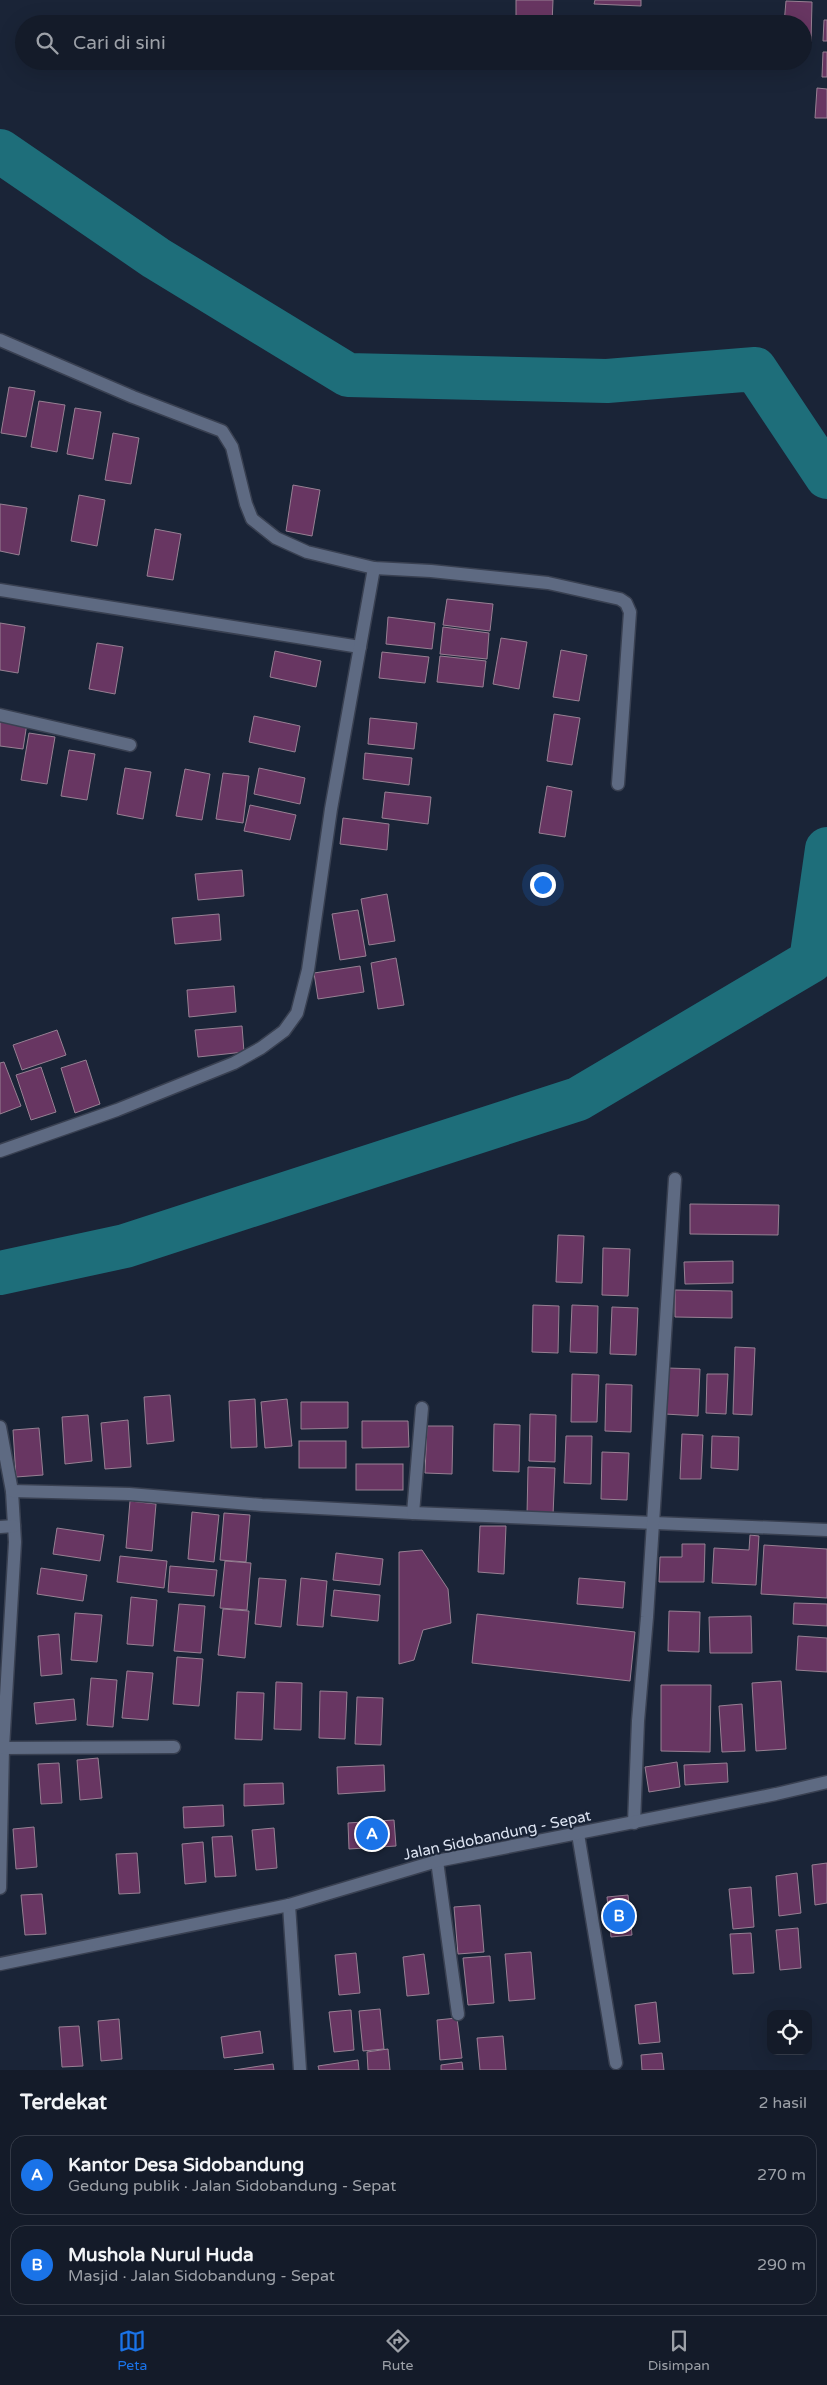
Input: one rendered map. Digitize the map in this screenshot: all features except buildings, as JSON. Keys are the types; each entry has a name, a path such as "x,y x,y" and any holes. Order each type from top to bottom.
{"street":[{"path":"0,340 133,397 222,431 232,447 246,504 252,519 276,538 307,552 374,568 440,572 548,583 608,595 626,603 630,612 618,784"},
{"path":"0,1150 117,1110 234,1063 261,1048 284,1031 297,1013 303,998 308,970 324,851 374,568"},
{"path":"0,590 360,647"},
{"path":"0,715 130,745"},
{"path":"634,1823 638,1721 675,1179"},
{"path":"413,1513 422,1408"},
{"path":"0,1427 12,1491 14,1526 5,1639 0,1888"},
{"path":"12,1491 129,1494 262,1505 413,1513 827,1530"},
{"path":"0,1527 14,1526"},
{"path":"3,1748 174,1747"},
{"name":"Jalan Sidobandung - Sepat","path":"0,1964 289,1905 437,1861 634,1823 827,1782"},
{"path":"578,1834 616,2063"},
{"path":"437,1861 458,2014"},
{"path":"289,1905 300,2070"}],"waterway":[{"path":"0,151 156,258 348,375 607,381 755,369 827,477"},
{"path":"0,1273 125,1246 578,1099 811,961 827,849"}],"place":[{"name":"Kantor Desa Sidobandung","path":"372,1834"},
{"name":"Mushola Nurul Huda","path":"619,1916"}]}
